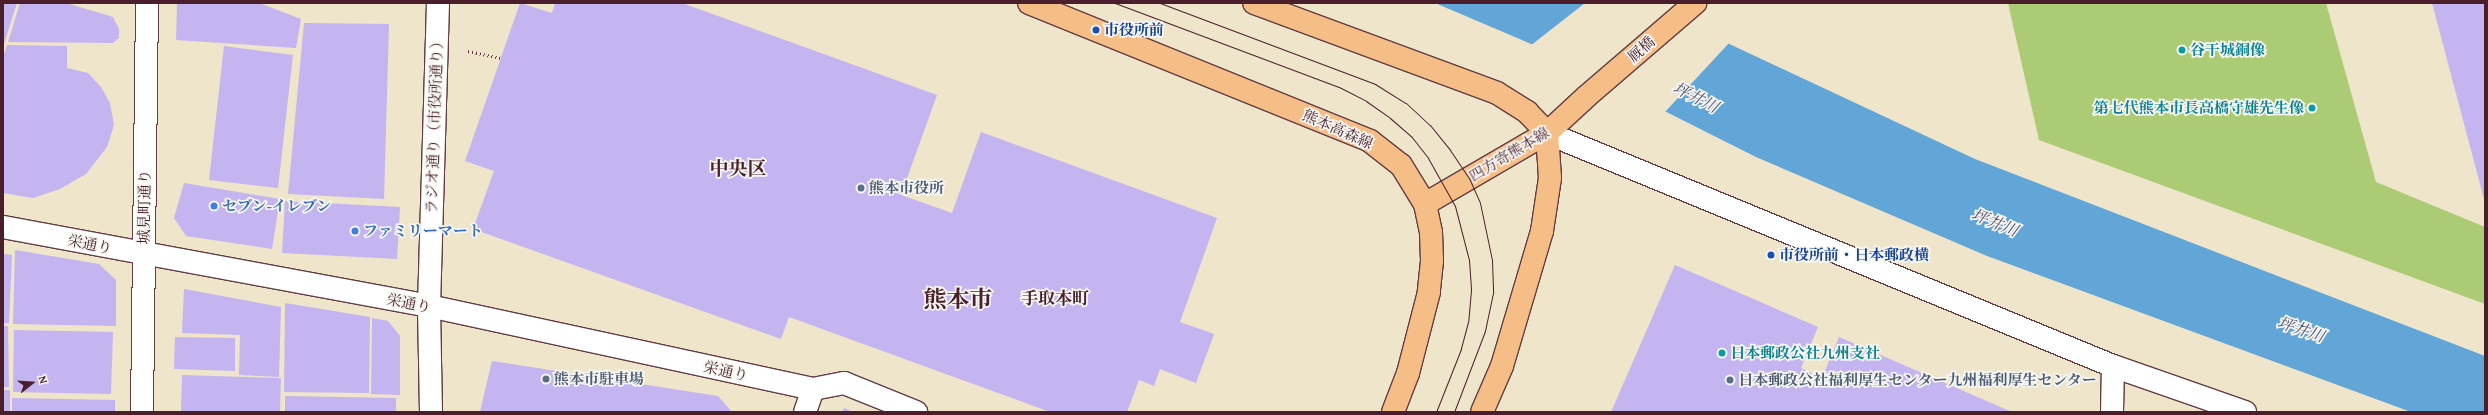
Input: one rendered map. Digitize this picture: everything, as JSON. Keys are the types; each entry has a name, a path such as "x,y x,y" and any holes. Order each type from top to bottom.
{"main road":[{"name":"熊本高森線","path":"1029,3 1370,141 1401,165 1425,204 1431,232 1432,261 1429,292 1408,373 1393,412"},
{"path":"1254,3 1497,93 1527,112 1547,133 1550,178 1542,231 1502,366 1482,412"},
{"name":"厩橋","path":"1587,96 1695,3"},
{"name":"四方寄熊本線","path":"1425,204 1547,133 1587,96"}],"street":[{"name":"城見町通り","path":"142,412 147,3"},
{"name":"ラジオ通り（市役所通り）","path":"430,412 429,306 438,3"},
{"path":"1547,133 2112,366 2245,412"},
{"name":"栄通り","path":"3,227 429,306 813,390"},
{"path":"2112,366 2112,412"},
{"path":"805,412 813,390 844,383 916,412"}],"green space":[{"path":"2008,3 2326,3 2376,182 2485,227 2485,304 2039,140"}],"water":[{"name":"坪井川","path":"1435,3 1642,3 1975,159 2485,356 2485,412 2411,412 1987,256 1756,157 1531,44"}],"pier":[{"path":"1585,3 1647,3 1730,42 1664,113 1530,46"}],"building":[{"path":"3,3 17,3 3,47"},
{"path":"20,3 66,3 113,17 119,29 119,38 113,43 8,42"},
{"path":"177,3 259,3 301,19 296,48 176,40"},
{"name":"熊本市役所","path":"520,3 552,13 555,3 682,3 937,95 901,195 952,213 981,132 1217,218 1180,322 1214,334 1196,383 1160,369 1154,386 1139,380 1127,412 1050,412 789,317 781,339 473,229 494,171 465,161"},
{"path":"2432,3 2485,3 2485,203"},
{"path":"304,23 389,24 384,199 288,194"},
{"path":"7,45 67,46 67,68 88,73 101,87 110,103 114,125 107,147 86,174 60,189 33,198 3,193 3,57"},
{"path":"224,46 293,55 278,188 209,180"},
{"path":"184,183 280,199 272,249 186,236 174,218"},
{"path":"285,201 400,207 397,259 282,253"},
{"path":"15,250 99,264 116,280 116,326 13,324"},
{"path":"3,254 12,255 9,323 3,323"},
{"name":"日本郵政公社九州支社","path":"1675,265 1818,327 1801,368 1822,378 1839,337 2012,412 1611,412"},
{"path":"184,289 281,307 279,377 239,375 240,335 182,333"},
{"path":"285,303 370,317 369,393 284,392"},
{"path":"372,318 388,321 400,336 400,395 371,394"},
{"path":"3,326 8,326 9,387 3,387"},
{"path":"14,330 113,332 111,394 13,392"},
{"path":"175,337 235,338 235,371 174,369"},
{"name":"熊本市駐車場","path":"492,361 718,396 732,412 480,412"},
{"path":"182,375 281,378 280,412 181,412"},
{"path":"3,390 10,390 10,412 3,412"},
{"path":"285,396 396,398 396,412 285,412"},
{"path":"12,398 115,400 115,412 12,412"},
{"path":"844,408 853,412 842,412"}],"tram line":[{"path":"1115,3 1339,87 1366,101 1390,118 1411,136 1428,158 1455,206 1469,260 1471,290 1468,322 1461,349 1436,412"},
{"path":"1160,3 1375,84 1406,103 1430,125 1450,150 1469,178 1480,203 1492,260 1493,293 1485,331 1454,412"}],"place":[{"name":"市役所前","path":"1096,30"},
{"name":"谷干城銅像","path":"2182,50"},
{"name":"第七代熊本市長高橋守雄先生像","path":"2312,108"},
{"name":"熊本市役所","path":"861,188"},
{"name":"セブン-イレブン","path":"214,206"},
{"name":"ファミリーマート","path":"355,231"},
{"name":"市役所前・日本郵政横","path":"1771,255"},
{"name":"日本郵政公社九州支社","path":"1722,353"},
{"name":"熊本市駐車場","path":"546,379"},
{"name":"日本郵政公社福利厚生センター九州福利厚生センター","path":"1730,380"}],"district":[{"name":"中央区","path":"738,169"},
{"name":"手取本町","path":"1055,298"},
{"name":"熊本市","path":"958,299"}]}
